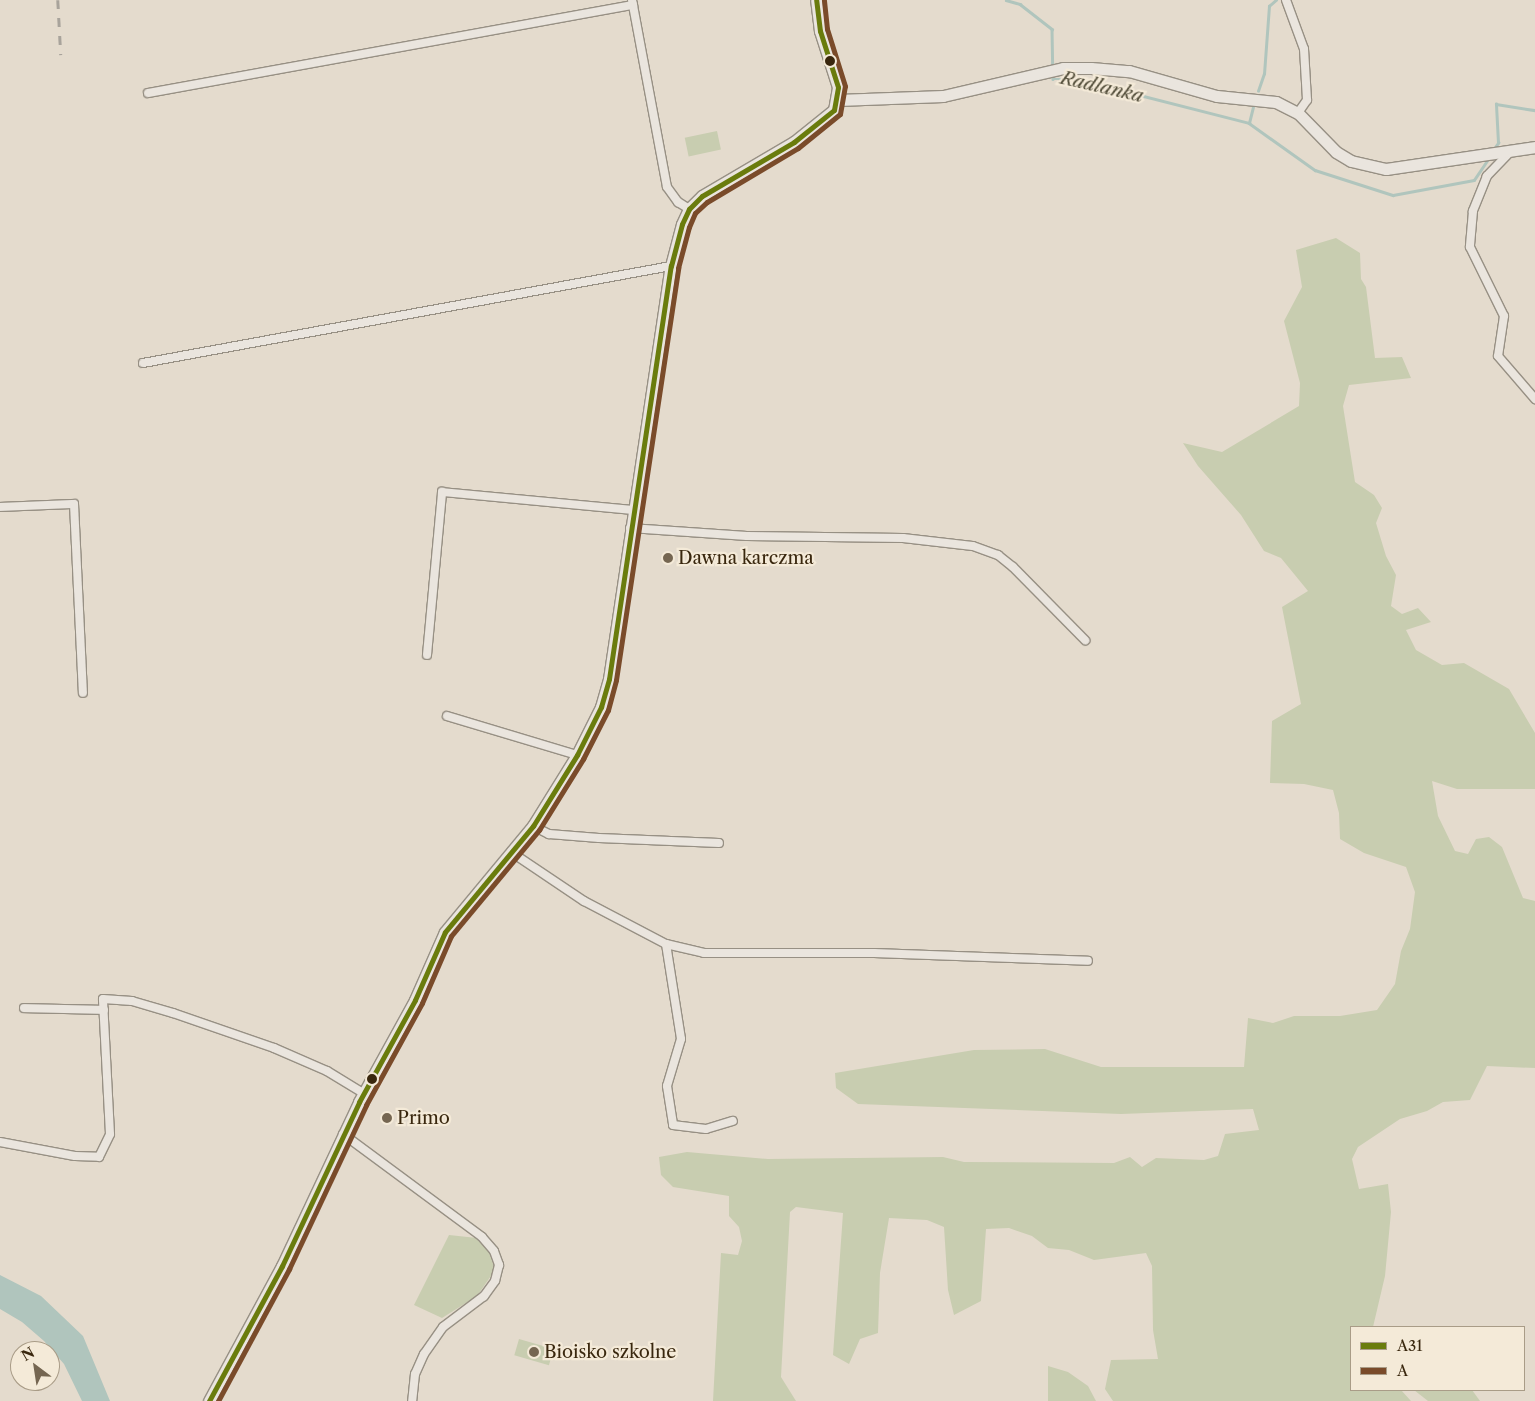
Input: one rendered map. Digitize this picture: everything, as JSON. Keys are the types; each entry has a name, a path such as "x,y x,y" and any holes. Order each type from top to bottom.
{"street":[{"path":"209,1401 282,1266 363,1093 403,1024 445,932 533,826 577,755 601,707 608,679 671,266 682,224 689,209 717,186 808,133 834,110 838,100 838,87 818,21 816,0"},
{"path":"1286,0 1304,49 1307,100 1298,114"},
{"path":"148,93 633,3 667,187 678,202 689,209"},
{"path":"838,100 943,96 1053,70 1129,71 1217,96 1276,102 1298,114 1336,152 1352,162 1386,169 1535,147"},
{"path":"1505,152 1486,176 1473,211 1470,247 1504,316 1498,356 1535,399"},
{"path":"143,363 671,266"},
{"path":"427,655 442,492 634,510"},
{"path":"0,507 74,504 83,693"},
{"path":"630,528 746,536 903,538 973,546 998,555 1013,567 1085,640"},
{"path":"447,716 577,755"},
{"path":"533,826 549,834 719,843"},
{"path":"511,852 584,901 666,944 704,953 874,953 1088,961"},
{"path":"666,944 681,1039 667,1086 673,1125 706,1129 733,1121"},
{"path":"0,1142 75,1156 99,1157 110,1134 103,999 132,1001 173,1013 283,1052 327,1071 363,1093"},
{"path":"24,1008 104,1010"},
{"path":"343,1134 482,1237 494,1251 499,1265 495,1281 484,1296 443,1328 424,1354 415,1374 412,1401"}],"green space":[{"path":"717,131 721,150 689,156 685,138"},
{"path":"1336,238 1360,253 1361,279 1366,287 1375,358 1402,357 1411,378 1349,385 1343,406 1355,482 1374,495 1382,508 1376,523 1386,556 1396,575 1391,606 1402,614 1418,608 1431,622 1406,630 1416,650 1442,665 1464,663 1509,689 1535,733 1535,789 1457,789 1432,781 1438,816 1455,851 1468,854 1476,839 1489,837 1502,847 1523,898 1535,901 1535,1068 1487,1066 1470,1100 1443,1102 1427,1111 1400,1119 1358,1147 1352,1159 1359,1189 1388,1184 1391,1212 1385,1276 1373,1326 1350,1326 1350,1391 1402,1391 1411,1401 1113,1401 1105,1389 1111,1360 1158,1359 1153,1330 1152,1266 1146,1253 1094,1260 1069,1250 1048,1248 1032,1236 1009,1228 986,1229 981,1301 954,1315 948,1290 944,1227 927,1220 889,1218 880,1273 878,1333 860,1339 849,1364 833,1355 843,1213 796,1207 790,1212 781,1377 796,1401 713,1401 721,1253 738,1255 742,1241 739,1227 729,1216 729,1196 673,1187 661,1175 659,1157 687,1152 768,1159 943,1157 964,1162 1114,1163 1130,1157 1142,1167 1156,1158 1204,1160 1218,1156 1225,1134 1259,1130 1253,1109 1121,1114 858,1104 836,1088 835,1073 974,1050 1045,1049 1101,1067 1244,1067 1248,1018 1273,1023 1294,1016 1340,1016 1377,1010 1395,984 1401,951 1410,929 1415,892 1406,867 1364,853 1340,839 1339,813 1333,790 1304,784 1270,783 1272,721 1301,704 1282,607 1308,591 1281,558 1264,551 1241,515 1198,466 1183,443 1222,452 1299,406 1300,383 1284,321 1302,287 1296,250"},
{"path":"449,1235 477,1238 488,1249 495,1270 477,1296 442,1318 414,1305"},
{"name":"Bioisko szkolne","path":"519,1339 554,1349 549,1365 514,1355"},
{"path":"1048,1366 1068,1372 1088,1386 1096,1401 1048,1401"},
{"path":"1415,1391 1473,1391 1480,1401 1428,1401"}],"shaded area":[{"path":"0,1275 41,1296 83,1336 110,1401 82,1401 60,1359 60,1341 44,1341 22,1322 0,1309"}],"waterway":[{"name":"Radlanka","path":"1006,0 1020,4 1052,29 1053,68"},
{"path":"1258,91 1264,74 1269,6 1276,0"},
{"path":"1053,73 1053,79 1077,79 1249,123 1315,170 1393,195 1474,180 1488,159"},
{"name":"Radlanka","path":"1493,150 1498,143 1496,104 1535,110"},
{"path":"1249,123 1253,107"}],"railway":[{"path":"58,0 61,55"}],"transit line":[{"name":"A31","path":"209,1401 282,1266 359,1102 415,1000 445,932 533,826 577,755 601,707 609,679 671,266 682,224 689,209 702,196 794,142 834,110 838,87 820,31 816,0"},
{"name":"A","path":"218,1401 289,1269 366,1105 422,1003 451,936 539,830 583,759 608,710 616,680 678,268 689,227 695,213 707,202 798,148 840,114 845,86 827,29 824,0"}],"place":[{"name":"Dawna karczma","path":"668,558"},
{"name":"Primo","path":"387,1118"},
{"name":"Bioisko szkolne","path":"534,1352"}]}
